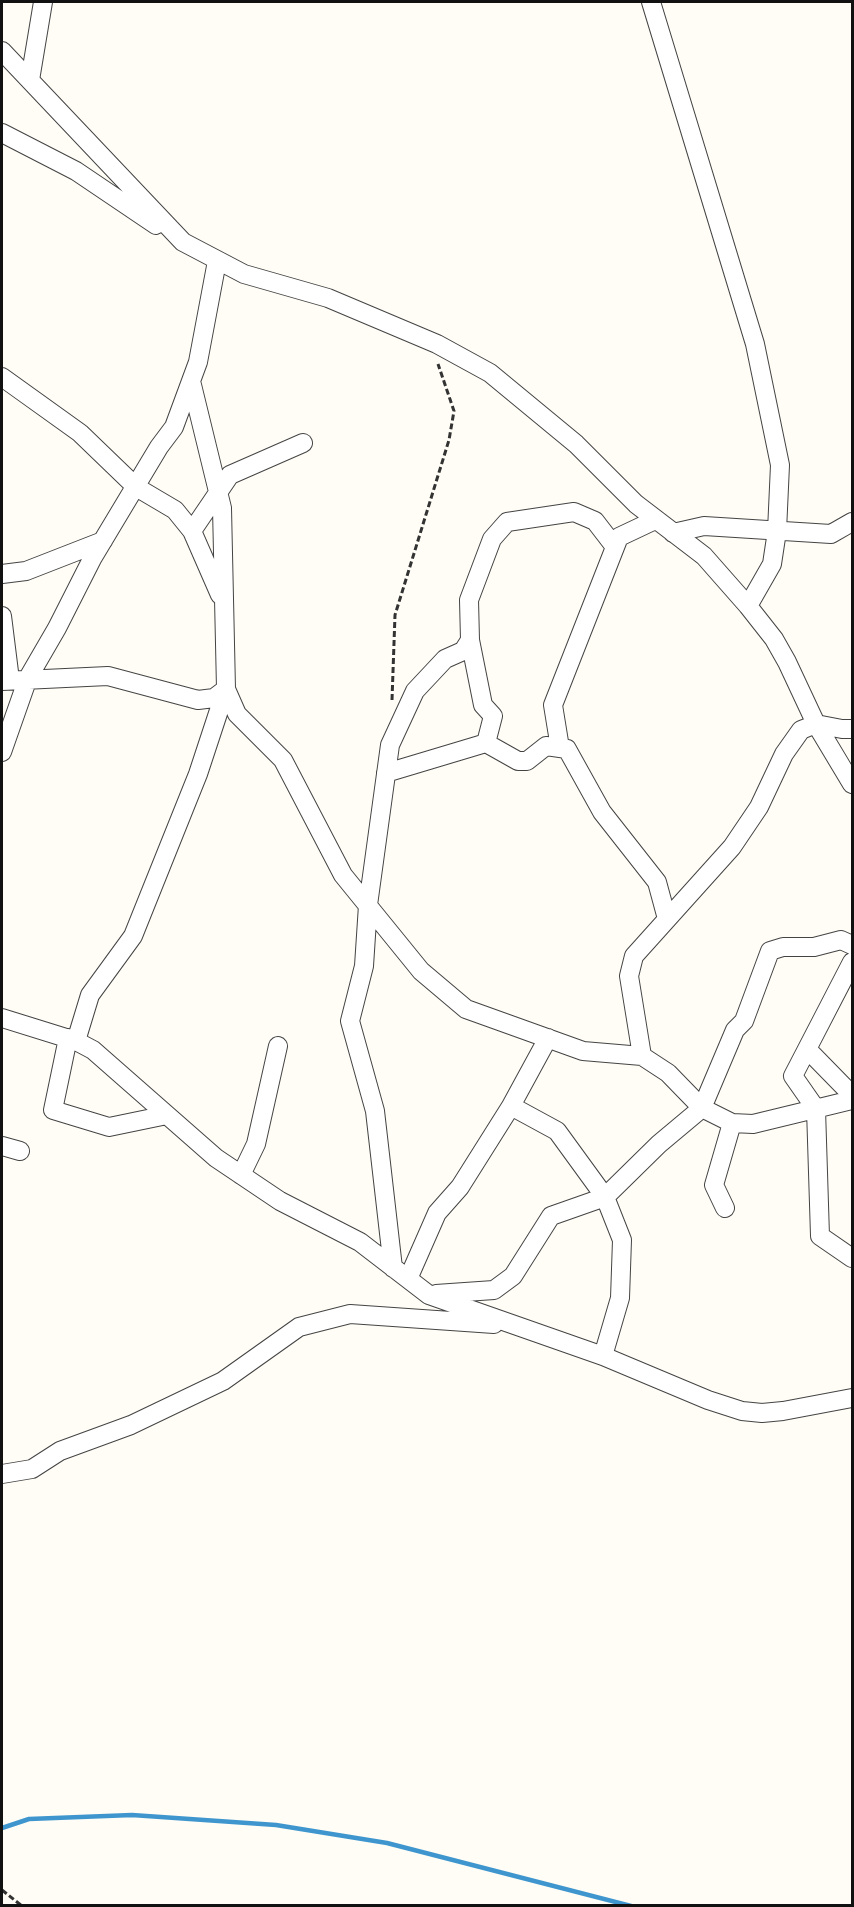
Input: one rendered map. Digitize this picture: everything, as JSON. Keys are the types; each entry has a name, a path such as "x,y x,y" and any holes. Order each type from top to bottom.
{"street":[{"path":"30,80 43,2"},
{"path":"651,2 755,344 780,465 777,531 772,564 748,606"},
{"path":"2,51 183,242"},
{"path":"2,133 76,171 183,242 217,261 244,274 328,298 437,344 490,373 511,388 576,444 655,520 704,556 748,606 774,639 816,724 852,784"},
{"path":"13,680 103,542 174,427 192,385 217,261"},
{"path":"2,376 80,433 136,488 175,510 192,531 224,605"},
{"path":"167,1115 108,1127 53,1110 72,1039 90,995 133,936 198,774 226,689 222,508 192,385"},
{"path":"192,531 230,475 303,443"},
{"path":"486,744 493,716 483,705 470,640 469,600 492,539 507,522 574,512 595,521 615,547"},
{"path":"560,748 553,705 619,537 655,520"},
{"path":"831,534 852,522"},
{"path":"673,533 704,526 831,534 852,528"},
{"path":"2,574 26,571 103,542"},
{"path":"2,615 13,680 2,752"},
{"path":"393,1268 375,1111 351,1021 364,966 368,905 390,745 415,691 445,658 463,651 470,640"},
{"path":"13,680 108,676 198,700 214,698 226,689"},
{"path":"226,689 237,714 283,760 343,875 421,971 466,1009 583,1052 642,1056 668,1073 702,1108 732,1123 753,1124 852,1100"},
{"path":"642,1056 629,976 634,956 732,847 759,807 784,754 801,730 816,724 852,729"},
{"path":"386,773 486,744 518,761 527,761 546,746 567,749 602,812 657,882 667,919"},
{"path":"429,1295 494,1290 513,1276 550,1216 605,1197 659,1144 702,1108 735,1030 744,1021 770,951 783,947 814,947 841,940 852,945"},
{"path":"852,962 793,1076 816,1109 820,1236 852,1258"},
{"path":"2,1018 72,1039 93,1050 216,1158 280,1201 360,1242 429,1295 603,1356 708,1400 742,1411 762,1413 783,1411 852,1398"},
{"path":"408,1279 437,1213 460,1187 511,1106 548,1038"},
{"path":"241,1175 256,1144 279,1046"},
{"path":"807,1049 852,1095"},
{"path":"511,1106 557,1131 605,1197 622,1240 620,1298 603,1356"},
{"path":"725,1208 714,1185 732,1123"},
{"path":"2,1146 20,1151"},
{"path":"2,1474 32,1469 60,1451 131,1425 223,1381 299,1327 350,1314 521,1326"}],"path":[{"path":"391,709 395,615 450,440 454,411 438,367 437,344"},
{"path":"2,1890 22,1905"}],"waterway":[{"path":"2,1828 29,1819 132,1815 276,1825 387,1843 631,1906"}]}
